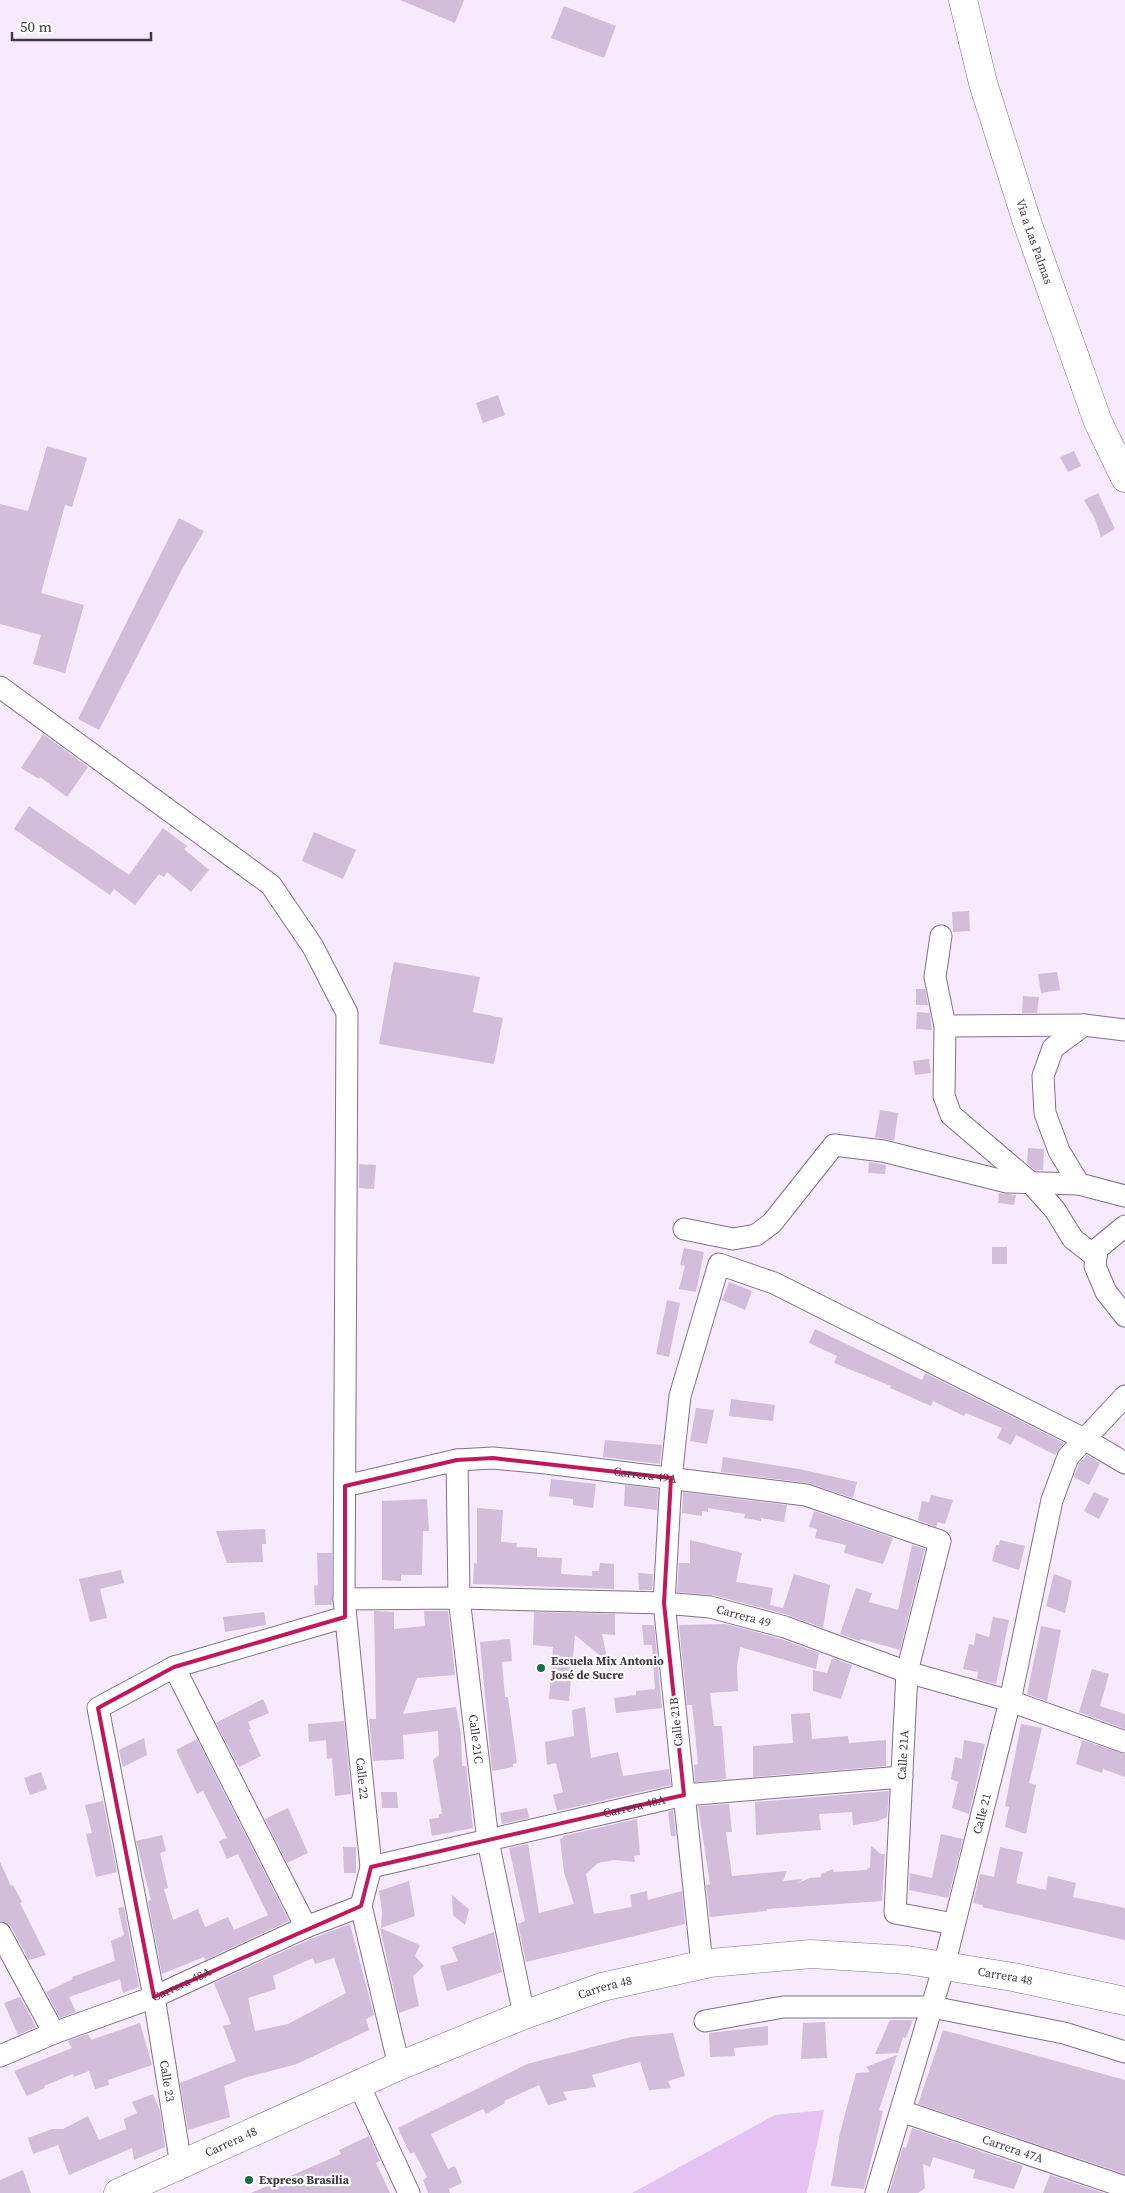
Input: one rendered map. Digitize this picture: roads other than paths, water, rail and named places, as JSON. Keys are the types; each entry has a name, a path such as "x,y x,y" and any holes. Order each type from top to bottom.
{"main road":[{"name":"Via a Las Palmas","path":"962,0 983,83 1027,222 1098,422 1125,478"},
{"name":"Carrera 48","path":"118,2193 399,2066 524,2015 602,1987 702,1965 811,1954 897,1959 1013,1977 1125,2001"}],"street":[{"name":"Calle 22","path":"0,688 271,885 314,947 347,1013 345,1608 371,1867 360,1906 399,2066"},
{"path":"941,936 935,977 945,1026 944,1096 951,1115 1031,1183 1055,1210 1074,1239 1096,1256"},
{"path":"945,1026 1084,1025 1125,1030"},
{"path":"1079,1184 1059,1151 1045,1113 1043,1076 1054,1048 1084,1025"},
{"path":"684,1229 733,1239 756,1235 772,1223 834,1145 883,1151 1007,1182 1079,1184 1125,1196"},
{"path":"1125,1226 1097,1249 1095,1266 1106,1292 1125,1316"},
{"name":"Calle 21B","path":"702,1965 664,1603 671,1478 680,1396 719,1264 774,1283 1086,1440"},
{"name":"Calle 21","path":"876,2193 944,1966 1010,1701 1052,1500 1068,1457 1086,1440 1125,1396"},
{"path":"1086,1440 1125,1463"},
{"name":"Carrera 49A","path":"345,1486 457,1460 493,1458 806,1495 940,1541"},
{"name":"Calle 21C","path":"457,1460 459,1598 488,1841 524,2015"},
{"name":"Calle 21A","path":"940,1541 907,1672 895,1913 954,1924"},
{"name":"Carrera 49","path":"174,1667 345,1608 459,1598 664,1603 710,1607 785,1627 907,1672 1010,1701 1125,1742"},
{"path":"174,1667 306,1927"},
{"name":"Calle 23","path":"174,1667 98,1708 154,1997 181,2165"},
{"name":"Carrera 48A","path":"371,1867 684,1795 902,1777"},
{"name":"Carrera 48A","path":"0,2056 54,2033 154,1997 306,1927 360,1906"},
{"path":"0,1933 54,2033"},
{"path":"705,2021 782,2006 932,2007 1064,2032 1125,2052"},
{"path":"360,2084 409,2193"},
{"name":"Carrera 47A","path":"901,2111 1125,2187"}],"place":[{"name":"Escuela Mix Antonio José de Sucre","path":"541,1668"},
{"name":"Expreso Brasilia","path":"249,2180"}]}
